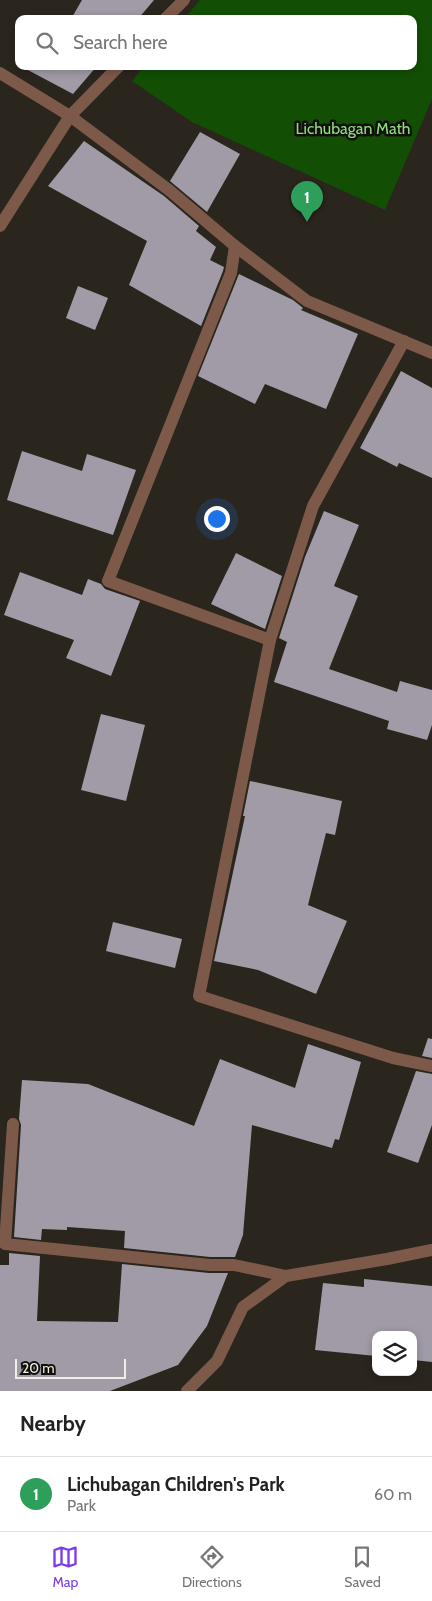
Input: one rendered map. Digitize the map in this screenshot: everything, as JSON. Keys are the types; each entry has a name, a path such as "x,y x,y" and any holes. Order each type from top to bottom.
{"street":[{"path":"169,15 184,0"},
{"path":"0,226 70,116 115,70"},
{"path":"0,72 70,116 170,190 235,246 307,301 432,353"},
{"path":"235,246 231,273 108,581 270,640"},
{"path":"404,341 313,506 270,640 199,996 393,1058 432,1066"},
{"path":"13,1124 5,1244 210,1265 234,1265 286,1276 432,1250"},
{"path":"187,1391 217,1360 243,1307 286,1276"}],"green space":[{"name":"Lichubagan Math","path":"200,0 432,0 432,99 385,210 192,122 132,81 141,70 417,70 417,15 187,15"}],"building":[{"path":"82,0 154,0 141,15 73,15"},
{"path":"28,70 94,70 73,94"},
{"path":"200,132 240,154 207,212 170,181"},
{"path":"84,141 164,196 199,226 196,231 216,247 210,260 224,267 201,326 129,285 147,241 48,186"},
{"path":"239,274 293,300 303,308 301,310 358,334 326,409 265,384 255,404 198,376"},
{"path":"78,286 108,298 95,330 66,318"},
{"path":"401,371 432,388 432,478 399,463 397,467 360,448"},
{"path":"22,451 82,471 87,454 136,470 113,535 7,500"},
{"path":"324,511 359,525 334,586 358,596 329,669 397,692 400,681 432,690 432,725 427,740 387,729 389,721 274,682 287,642 279,638 305,557"},
{"path":"236,553 282,576 265,629 211,604"},
{"path":"20,572 82,595 88,579 101,584 105,589 140,601 111,676 66,658 74,640 4,615"},
{"path":"101,714 145,725 126,801 81,790"},
{"path":"250,781 342,801 335,835 326,833 308,905 347,921 316,994 258,970 214,961 245,816 243,816"},
{"path":"113,922 182,939 175,968 106,951"},
{"path":"428,1038 432,1039 432,1058 422,1056"},
{"path":"308,1044 361,1062 339,1140 335,1139 332,1148 252,1125 243,1235 235,1257 210,1257 124,1248 125,1231 67,1227 67,1230 42,1229 41,1240 14,1237 22,1080 88,1084 194,1126 220,1059 295,1088"},
{"path":"416,1071 432,1074 432,1125 418,1163 387,1152"},
{"path":"9,1253 40,1256 37,1321 118,1322 122,1264 209,1273 228,1273 207,1326 178,1365 110,1391 0,1391 0,1265 9,1265"},
{"path":"364,1279 432,1286 432,1362 417,1360 417,1331 372,1331 372,1356 315,1350 323,1283 364,1287"}],"place":[{"name":"Lichubagan Children's Park","path":"307,222"}]}
